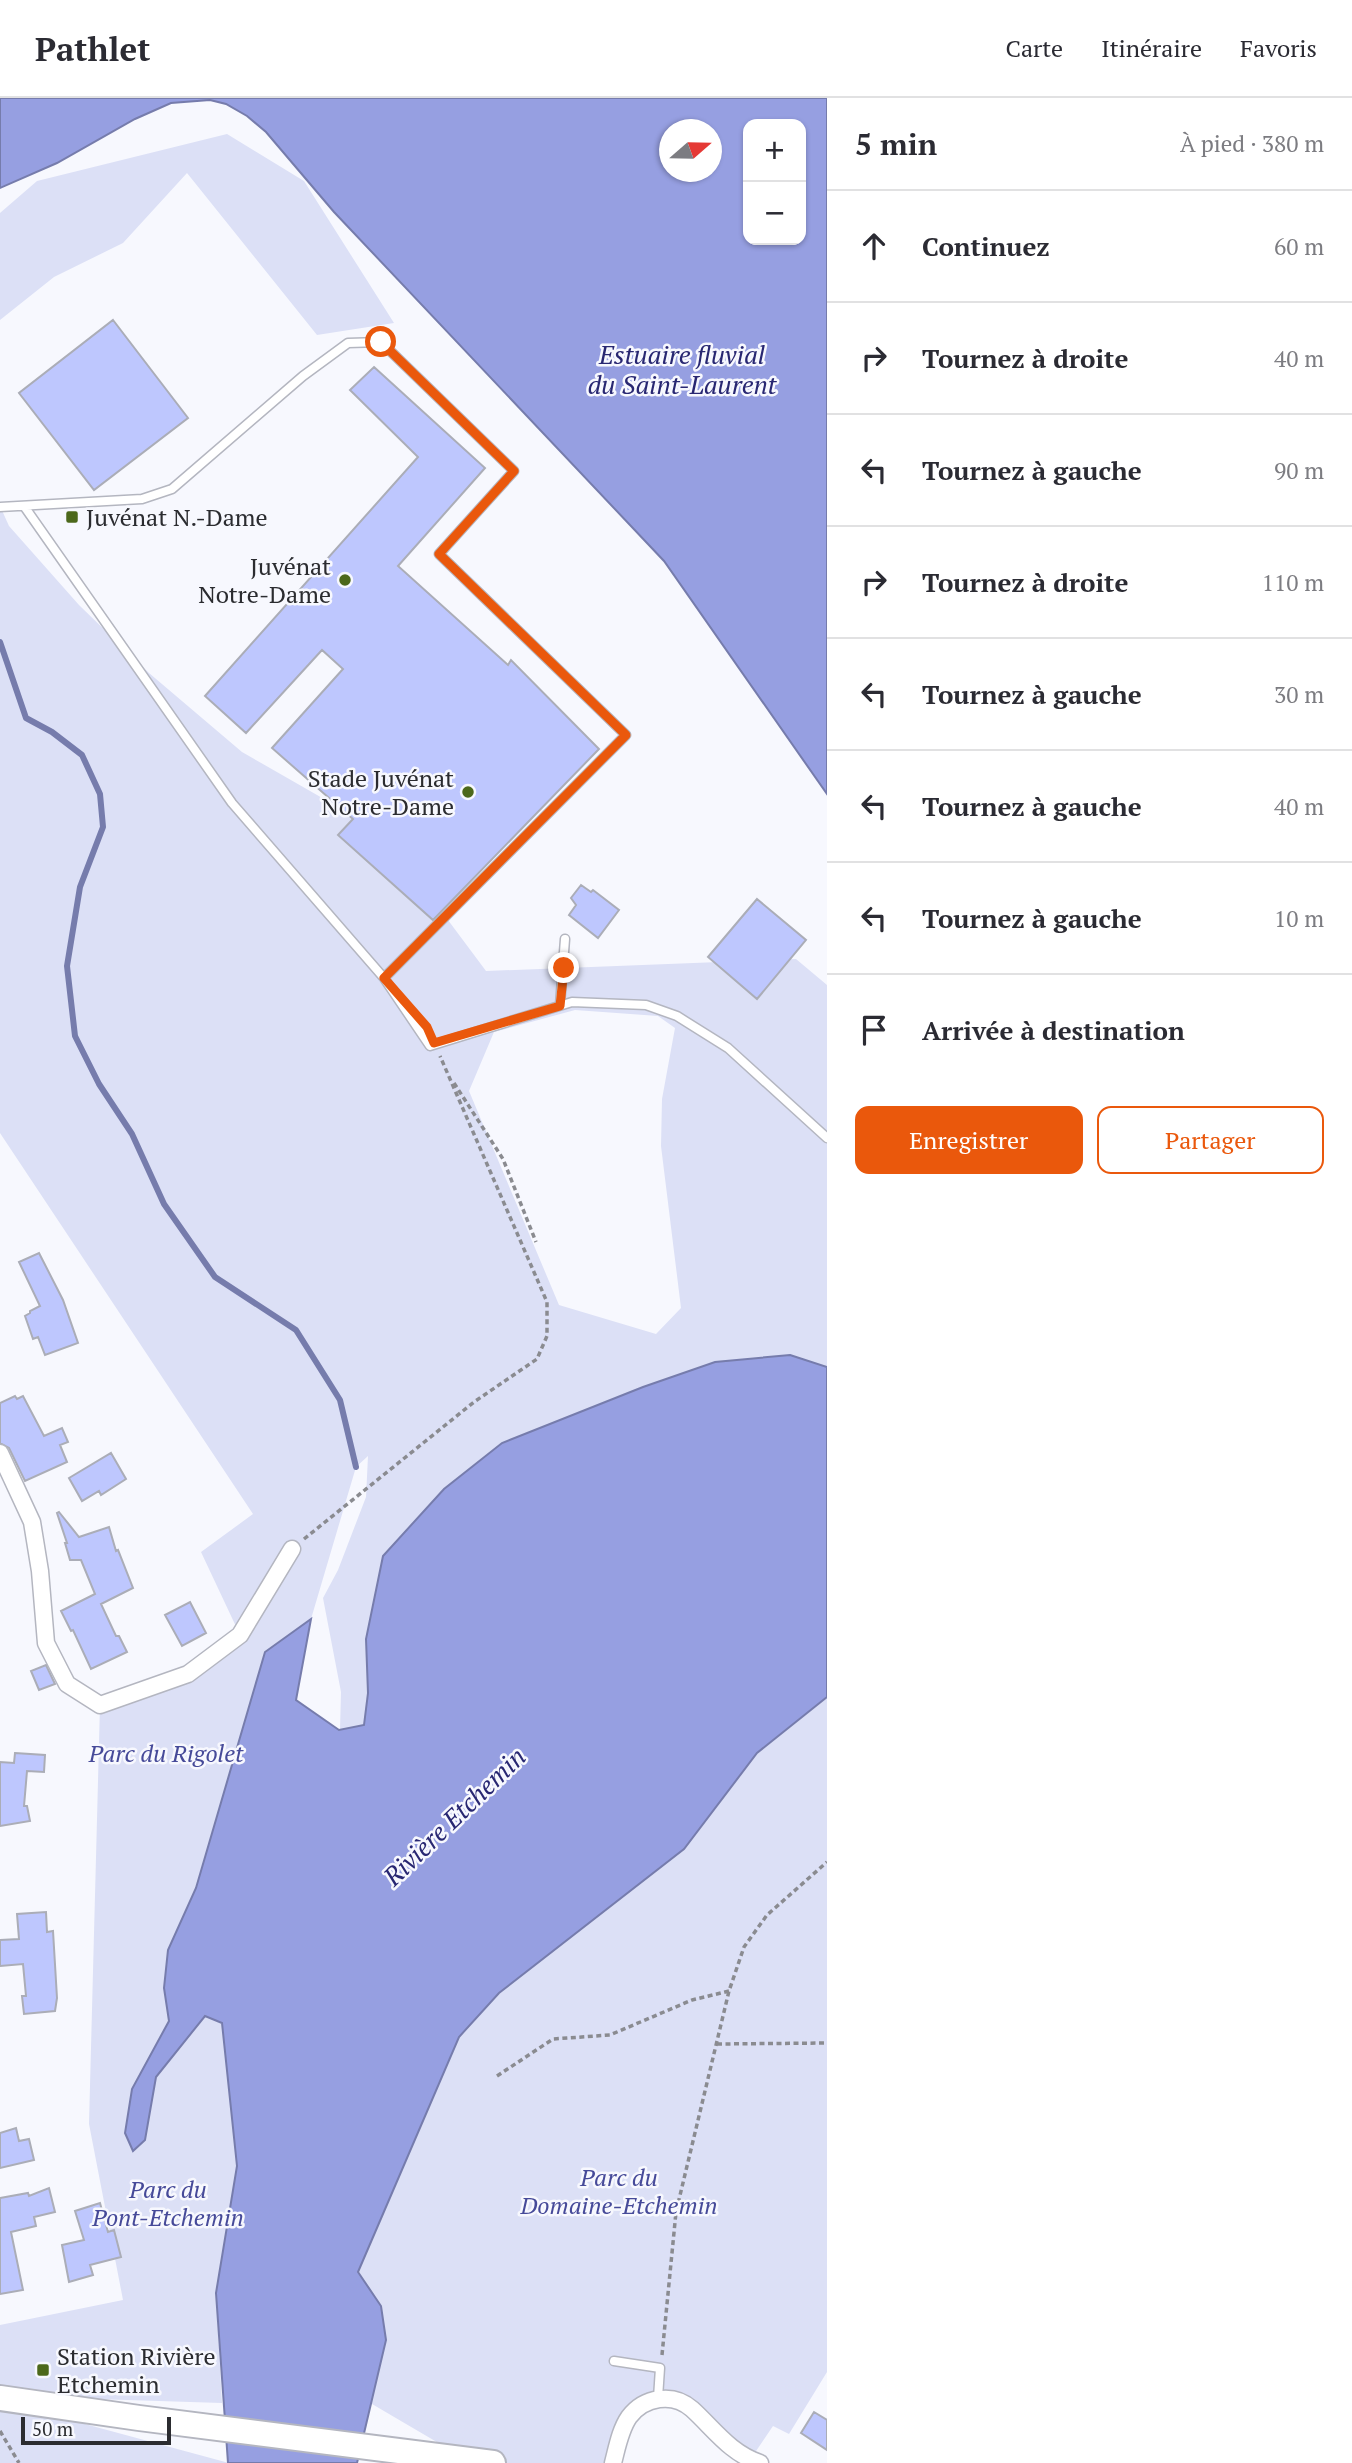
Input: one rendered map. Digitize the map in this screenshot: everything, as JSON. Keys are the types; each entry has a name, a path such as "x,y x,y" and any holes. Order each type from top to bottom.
{"main road":[{"path":"0,2398 484,2462"}],"street":[{"path":"0,1453 32,1521 40,1571 46,1643 67,1684 100,1705 188,1674 240,1635 292,1549"},
{"path":"612,2463 630,2416 658,2398 684,2403 733,2450 760,2463"}],"lane":[{"path":"0,507 142,499 172,489 303,376 348,343 381,342 514,471 439,554 626,735 384,978"},
{"path":"24,506 232,803 384,978 432,1044 572,1002 646,1005 677,1016 728,1048 827,1138"},
{"path":"560,1006 565,939"},
{"path":"614,2361 660,2368 658,2398"}],"path":[{"path":"432,1044 503,1159 536,1242"},
{"path":"313,1532 474,1402 537,1359 547,1336 547,1302 446,1069"},
{"path":"663,2343 676,2212 729,1991 744,1947 767,1915 827,1862"},
{"path":"497,2076 553,2039 610,2035 692,2000 729,1991"},
{"path":"716,2044 827,2043"},
{"path":"0,2431 19,2463"}],"green space":[{"path":"227,134 304,181 394,323 317,335 187,173 123,243 54,277 0,320 0,213 37,181"},
{"path":"0,506 9,526 79,605 149,673 242,752 324,799 354,794 486,971 796,959 827,985 827,1367 790,1355 715,1362 643,1387 502,1443 444,1489 383,1556 364,1725 340,1730 341,1692 323,1598 338,1570 366,1497 368,1456 356,1467 311,1619 265,1652 196,1888 168,1950 164,1988 169,2021 132,2089 125,2133 134,2151 145,2140 156,2078 205,2016 223,2023 237,2166 216,2293 222,2403 0,2396 0,2325 123,2300 89,2124 100,1705 188,1674 240,1635 201,1552 253,1514 0,1133","holes":["575,1010 658,1016 675,1028 662,1099 661,1146 681,1308 656,1334 559,1305 469,1091 494,1032"]},
{"name":"Parc du Domaine-Etchemin","path":"827,1697 827,2372 789,2434 773,2426 750,2460 691,2409 658,2398 621,2434 622,2463 497,2463 464,2458 372,2404 357,2272 459,2037 499,1993 684,1849 757,1753"},
{"path":"0,2401 229,2463 0,2463"}],"water":[{"name":"Estuaire fluvial du Saint-Laurent","path":"0,98 827,98 827,794 664,561 334,212 266,132 247,116 226,104 210,100 171,103 135,119 57,163 0,188"},
{"name":"Rivière Etchemin","path":"790,1355 827,1367 827,1697 757,1753 684,1849 499,1993 459,2037 358,2272 381,2306 386,2340 357,2463 228,2463 216,2293 237,2166 222,2023 205,2016 156,2077 145,2140 133,2151 125,2133 132,2089 169,2021 164,1988 168,1950 196,1888 265,1652 311,1619 296,1700 339,1730 364,1725 368,1693 366,1639 383,1556 444,1489 502,1443 643,1387 715,1362"}],"building":[{"path":"113,320 188,418 94,490 19,393"},
{"path":"374,367 485,468 398,566 508,665 511,660 599,749 433,920 338,835 353,819 272,748 343,669 322,650 246,733 205,696 418,457 350,390"},
{"path":"581,885 591,892 593,890 619,910 598,938 569,915 576,905 571,898"},
{"path":"757,899 806,940 757,999 708,957"},
{"path":"39,1253 63,1300 78,1343 45,1355 38,1337 33,1339 25,1316 40,1306 19,1262"},
{"path":"15,1396 17,1399 23,1396 44,1436 62,1428 68,1442 60,1445 67,1462 25,1481 9,1448 0,1443 0,1403"},
{"path":"111,1453 126,1479 101,1495 99,1491 82,1501 69,1478"},
{"path":"59,1512 79,1537 109,1527 116,1551 118,1550 133,1588 101,1604 127,1652 91,1669 61,1611 95,1594 81,1560 70,1560 57,1513"},
{"path":"190,1602 206,1633 182,1646 165,1615"},
{"path":"46,1665 55,1684 39,1690 31,1671"},
{"path":"15,1753 45,1755 44,1772 27,1771 24,1806 27,1806 30,1821 0,1826 0,1762 14,1763"},
{"path":"46,1912 47,1932 53,1931 57,1998 55,2011 24,2014 22,1996 26,1996 23,1964 0,1966 0,1940 19,1939 17,1914"},
{"path":"16,2128 19,2141 29,2139 34,2160 0,2168 0,2133"},
{"path":"49,2188 55,2212 34,2217 36,2226 11,2232 23,2290 0,2294 0,2198 28,2193 29,2196"},
{"path":"100,2203 108,2232 114,2230 121,2257 90,2265 93,2275 69,2282 62,2245 84,2240 75,2211"},
{"path":"814,2412 827,2420 827,2450 801,2433"}],"waterway":[{"path":"0,642 26,718 52,732 82,755 100,794 103,827 80,887 67,966 75,1036 99,1084 132,1134 164,1204 215,1277 296,1330 340,1400 356,1467"}],"place":[{"name":"Juvénat N.-Dame","path":"72,517"},
{"name":"Juvénat Notre-Dame","path":"345,580"},
{"name":"Stade Juvénat Notre-Dame","path":"468,792"},
{"name":"Station Rivière Etchemin","path":"43,2370"}],"route":[{"path":"381,342 514,471 439,554 626,735 384,978 427,1027 434,1043 560,1006 564,968"}],"park label":[{"name":"Parc du Rigolet","path":"166,1753"},
{"name":"Parc du Pont-Etchemin","path":"168,2203"}]}
